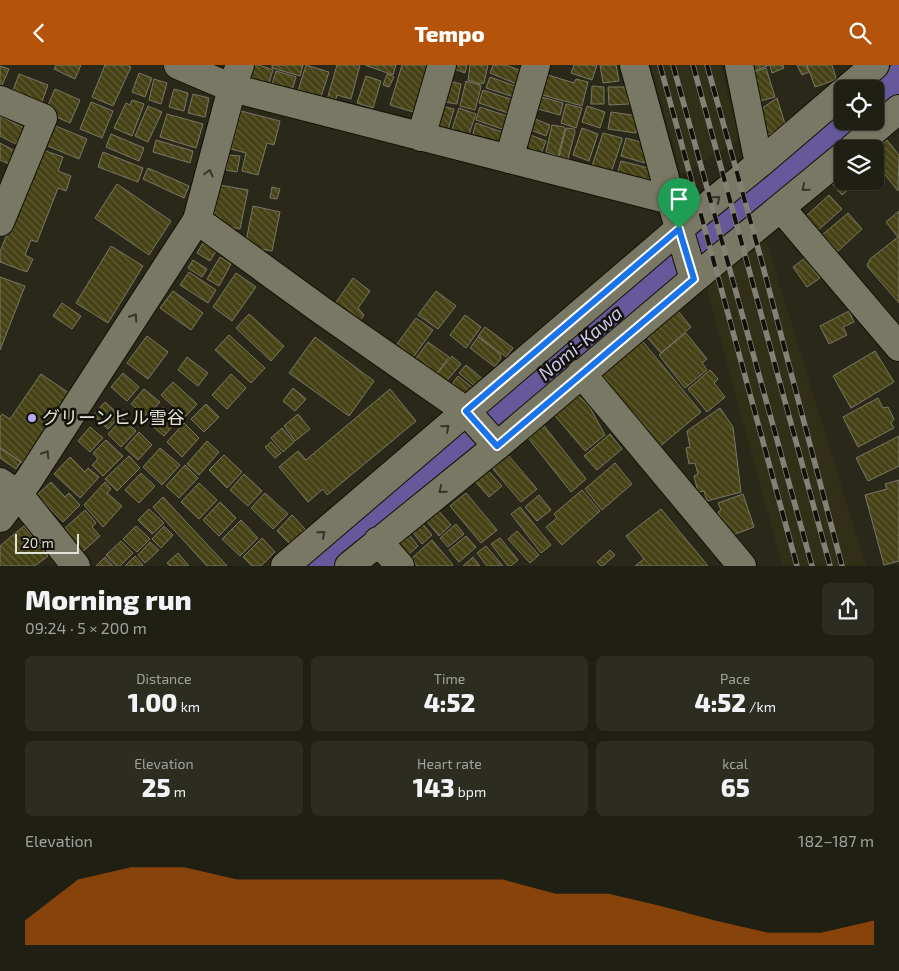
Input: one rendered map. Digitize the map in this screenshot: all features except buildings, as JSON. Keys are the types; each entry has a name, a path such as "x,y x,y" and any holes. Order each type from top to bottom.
{"street":[{"path":"178,65 236,77 421,137 670,200"},
{"path":"421,137 442,65"},
{"path":"509,159 536,65"},
{"path":"634,65 670,200 694,279"},
{"path":"739,65 759,164"},
{"path":"858,80 875,65"},
{"path":"0,518 9,488 197,220 236,77"},
{"path":"0,100 43,118 0,222"},
{"path":"285,566 470,414 679,229 834,100"},
{"path":"863,140 899,109"},
{"path":"349,566 834,164"},
{"path":"781,208 899,347"},
{"path":"197,220 321,310 470,414 495,443"},
{"path":"581,373 742,566"},
{"path":"9,488 76,566"},
{"path":"378,541 400,566"}],"shaded area":[{"path":"651,65 720,65 740,139 681,174"},
{"path":"765,237 866,566 782,566 705,282"}],"water":[{"path":"892,65 899,65 899,109 884,121 884,80 874,80"},
{"name":"Nomi-Kawa","path":"834,114 834,130 873,130 861,140 834,140 834,162 343,566 300,566"}],"railway":[{"path":"660,65 797,566"},
{"path":"673,65 812,566"},
{"path":"693,65 830,566"},
{"path":"707,65 761,259 842,566"}],"place":[{"name":"グリーンヒル雪谷","path":"32,418"}],"route":[{"path":"679,229 694,279 497,446 466,411 679,229"}]}
